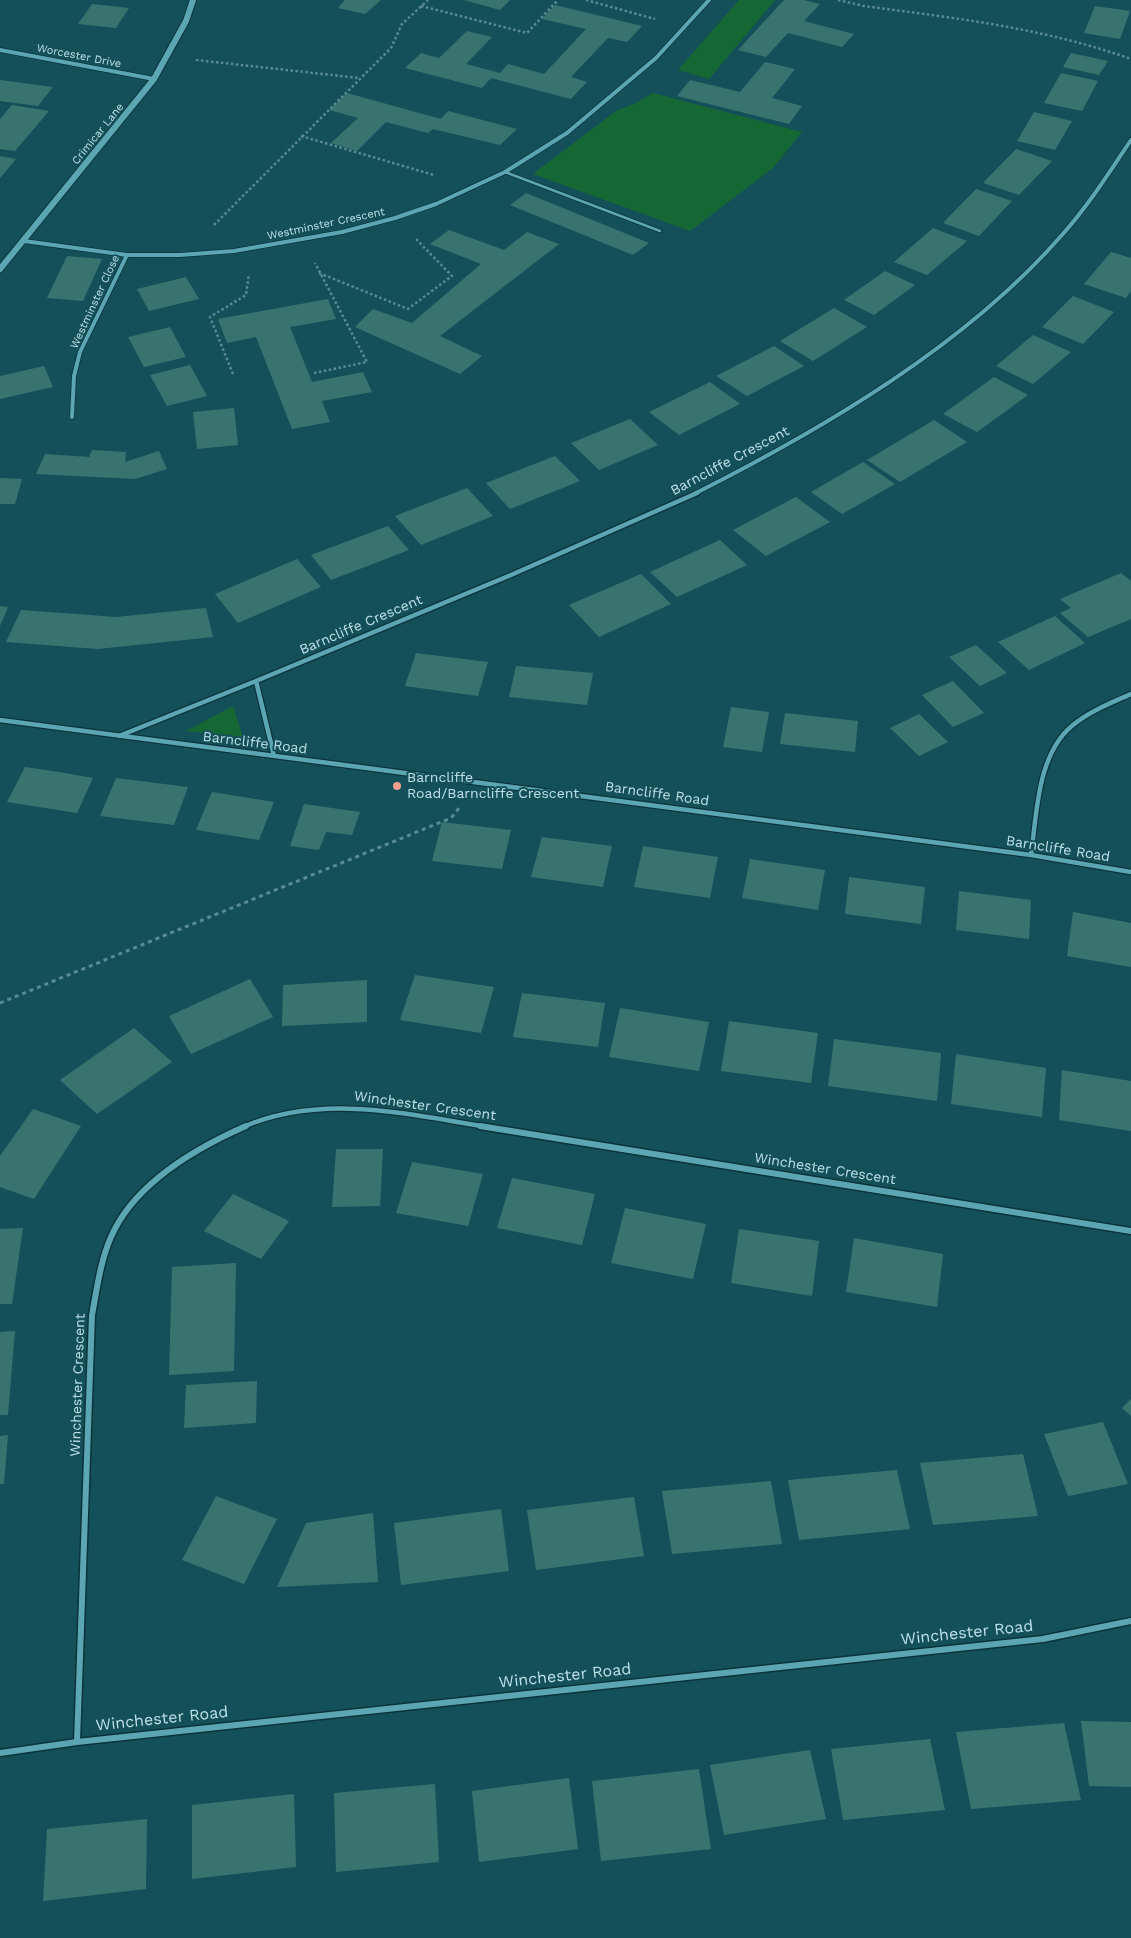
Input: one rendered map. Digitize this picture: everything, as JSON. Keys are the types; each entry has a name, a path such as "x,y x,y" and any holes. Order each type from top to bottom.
{"street":[{"name":"Crimicar Lane","path":"0,269 154,79 186,21 193,0"},
{"name":"Westminster Crescent","path":"24,241 127,254 180,256 204,254 305,239 395,218 436,204 505,172 567,133 656,58 709,0"},
{"name":"Worcester Drive","path":"0,50 154,79"},
{"name":"Barncliffe Crescent","path":"118,737 544,562 696,494 825,423 918,362 984,310 1049,248 1090,201 1131,140"},
{"name":"Westminster Close","path":"72,417 74,376 80,352 127,254"},
{"path":"256,681 274,756"},
{"path":"1031,855 1044,782 1053,751 1067,730 1095,711 1131,694"},
{"name":"Barncliffe Road","path":"0,720 118,737 481,782 1031,855 1131,872"},
{"name":"Winchester Crescent","path":"77,1742 92,1315 102,1266 116,1228 140,1195 175,1164 215,1140 256,1122 302,1110 352,1107 396,1112 1131,1231"},
{"name":"Winchester Road","path":"0,1753 77,1742 1043,1639 1131,1621"}],"lane":[{"path":"505,172 660,231"}],"path":[{"path":"204,254 206,239 213,226 391,48 402,24 428,0"},
{"path":"421,6 527,33 558,0"},
{"path":"586,0 686,27"},
{"path":"838,0 864,6 1042,32 1106,50 1131,60"},
{"path":"168,56 360,78"},
{"path":"301,136 476,187"},
{"path":"319,273 408,309 452,276 395,218"},
{"path":"305,239 319,273 367,362 314,373"},
{"path":"233,374 210,317 246,294 253,248"},
{"path":"0,1003 451,818 481,782"}],"green space":[{"path":"739,0 775,0 709,79 678,70"},
{"path":"653,93 802,132 773,168 690,231 533,174 616,111 634,104"},
{"path":"233,706 243,737 186,731"}],"building":[{"path":"345,0 381,0 365,14 338,8"},
{"path":"464,0 510,0 500,10"},
{"path":"784,0 804,0 820,4 804,21 854,34 842,47 788,33 766,57 738,50"},
{"path":"92,4 129,8 116,28 78,24"},
{"path":"555,5 642,26 627,42 608,38 571,77 587,82 571,99 491,78 482,88 405,68 421,53 439,58 467,31 492,37 466,64 500,73 508,64 544,74 586,29 542,19"},
{"path":"1095,6 1130,11 1120,39 1084,33"},
{"path":"1071,53 1108,61 1099,75 1063,67"},
{"path":"765,62 795,69 772,98 802,106 789,124 677,96 690,80 740,92"},
{"path":"1061,73 1098,81 1082,111 1044,103"},
{"path":"0,80 53,87 38,106 0,101"},
{"path":"347,93 441,119 448,111 517,129 500,145 433,129 428,133 386,122 357,151 331,143 358,118 329,110"},
{"path":"12,105 49,111 15,151 0,149 0,119"},
{"path":"1034,112 1072,121 1055,150 1017,141"},
{"path":"1016,149 1052,161 1019,195 983,183"},
{"path":"0,156 16,159 0,178"},
{"path":"976,189 1012,201 979,236 943,223"},
{"path":"526,193 649,243 633,255 510,205"},
{"path":"933,228 967,241 927,275 894,262"},
{"path":"449,230 504,250 527,232 559,244 440,336 482,356 460,374 355,327 373,309 412,323 481,264 430,244"},
{"path":"1111,252 1131,258 1131,291 1126,298 1084,284"},
{"path":"67,256 102,259 83,301 47,298"},
{"path":"885,271 915,285 874,315 844,300"},
{"path":"186,277 199,299 149,311 137,289"},
{"path":"1073,296 1114,312 1083,344 1042,327"},
{"path":"328,299 336,319 290,327 312,382 363,372 372,392 322,401 330,422 292,429 256,337 227,343 218,319"},
{"path":"834,308 867,327 813,361 780,341"},
{"path":"170,327 186,357 144,367 128,337"},
{"path":"1033,335 1071,352 1033,384 996,366"},
{"path":"774,346 804,366 747,396 716,376"},
{"path":"190,365 207,396 167,406 150,375"},
{"path":"44,366 53,387 0,399 0,376"},
{"path":"994,377 1028,395 977,432 943,414"},
{"path":"710,382 740,404 679,435 649,412"},
{"path":"234,408 238,445 197,449 193,412"},
{"path":"630,419 658,445 599,470 571,443"},
{"path":"934,420 967,442 900,482 867,460"},
{"path":"92,450 126,452 125,462 159,451 167,469 135,479 36,474 45,454 89,457"},
{"path":"555,456 580,481 510,509 486,483"},
{"path":"863,462 895,484 842,514 811,492"},
{"path":"0,478 22,479 15,504 0,504"},
{"path":"467,488 493,516 421,545 395,516"},
{"path":"796,497 830,522 766,556 733,530"},
{"path":"388,526 409,550 331,580 311,555"},
{"path":"720,540 747,565 677,597 650,572"},
{"path":"297,559 321,587 238,623 215,594"},
{"path":"1121,573 1131,581 1131,619 1088,637 1060,613 1071,608 1060,599"},
{"path":"641,574 671,604 599,637 569,605"},
{"path":"0,606 8,607 0,626"},
{"path":"206,608 213,637 98,649 6,642 21,610 116,617"},
{"path":"1055,616 1085,643 1029,670 998,642"},
{"path":"976,645 1007,673 980,686 949,657"},
{"path":"416,653 488,662 478,696 405,686"},
{"path":"516,666 593,673 587,705 509,697"},
{"path":"953,681 984,713 953,727 922,695"},
{"path":"731,707 769,712 762,752 723,747"},
{"path":"785,713 858,721 855,752 780,744"},
{"path":"919,714 948,742 919,756 890,728"},
{"path":"25,767 93,778 77,813 7,802"},
{"path":"116,778 188,787 174,825 100,816"},
{"path":"212,792 274,802 259,840 196,830"},
{"path":"304,804 360,812 352,835 326,832 319,850 290,846"},
{"path":"442,822 511,830 502,869 432,861"},
{"path":"542,837 612,846 603,887 531,877"},
{"path":"643,846 718,857 710,898 634,887"},
{"path":"750,859 825,870 818,910 742,898"},
{"path":"849,877 925,887 921,924 845,914"},
{"path":"959,891 1031,900 1029,939 956,930"},
{"path":"1073,912 1131,923 1131,967 1067,956"},
{"path":"415,975 494,987 481,1033 400,1020"},
{"path":"250,979 273,1017 191,1054 169,1016"},
{"path":"367,980 367,1022 282,1026 283,985"},
{"path":"522,993 605,1003 598,1047 513,1037"},
{"path":"620,1008 709,1022 699,1071 609,1057"},
{"path":"729,1021 818,1033 811,1083 721,1071"},
{"path":"134,1028 172,1062 97,1114 60,1080"},
{"path":"834,1039 941,1053 937,1101 828,1086"},
{"path":"956,1054 1046,1068 1042,1117 951,1104"},
{"path":"1062,1070 1131,1081 1131,1131 1059,1120"},
{"path":"33,1109 81,1126 34,1199 0,1187 0,1156"},
{"path":"336,1149 383,1149 380,1206 332,1207"},
{"path":"412,1162 483,1174 468,1226 396,1213"},
{"path":"512,1178 595,1194 582,1245 497,1228"},
{"path":"233,1194 289,1221 261,1259 204,1231"},
{"path":"625,1208 706,1224 693,1279 611,1263"},
{"path":"23,1228 12,1304 0,1304 0,1229"},
{"path":"739,1229 819,1241 812,1296 731,1283"},
{"path":"854,1238 943,1254 937,1307 846,1292"},
{"path":"236,1263 234,1371 169,1375 172,1267"},
{"path":"15,1331 8,1415 0,1415 0,1332"},
{"path":"257,1381 256,1423 184,1428 186,1385"},
{"path":"1131,1399 1131,1416 1122,1408"},
{"path":"1103,1422 1128,1484 1068,1496 1044,1434"},
{"path":"8,1435 4,1484 0,1484 0,1436"},
{"path":"1023,1454 1038,1516 933,1525 920,1463"},
{"path":"897,1470 910,1529 799,1540 788,1480"},
{"path":"771,1481 782,1544 672,1554 662,1491"},
{"path":"216,1496 277,1519 244,1584 182,1560"},
{"path":"634,1497 644,1556 536,1570 527,1510"},
{"path":"501,1509 509,1571 401,1585 394,1523"},
{"path":"373,1513 378,1582 277,1587 306,1523"},
{"path":"1081,1721 1131,1722 1131,1787 1089,1786"},
{"path":"1064,1723 1081,1800 971,1809 956,1732"},
{"path":"930,1739 945,1810 843,1820 831,1749"},
{"path":"810,1750 826,1819 724,1835 710,1765"},
{"path":"699,1769 711,1849 601,1861 592,1781"},
{"path":"569,1778 578,1849 479,1862 472,1791"},
{"path":"435,1784 439,1862 336,1872 334,1793"},
{"path":"294,1794 296,1867 192,1879 192,1805"},
{"path":"147,1819 146,1889 43,1901 47,1829"}],"place":[{"name":"Barncliffe Road/Barncliffe Crescent","path":"397,786"}]}
